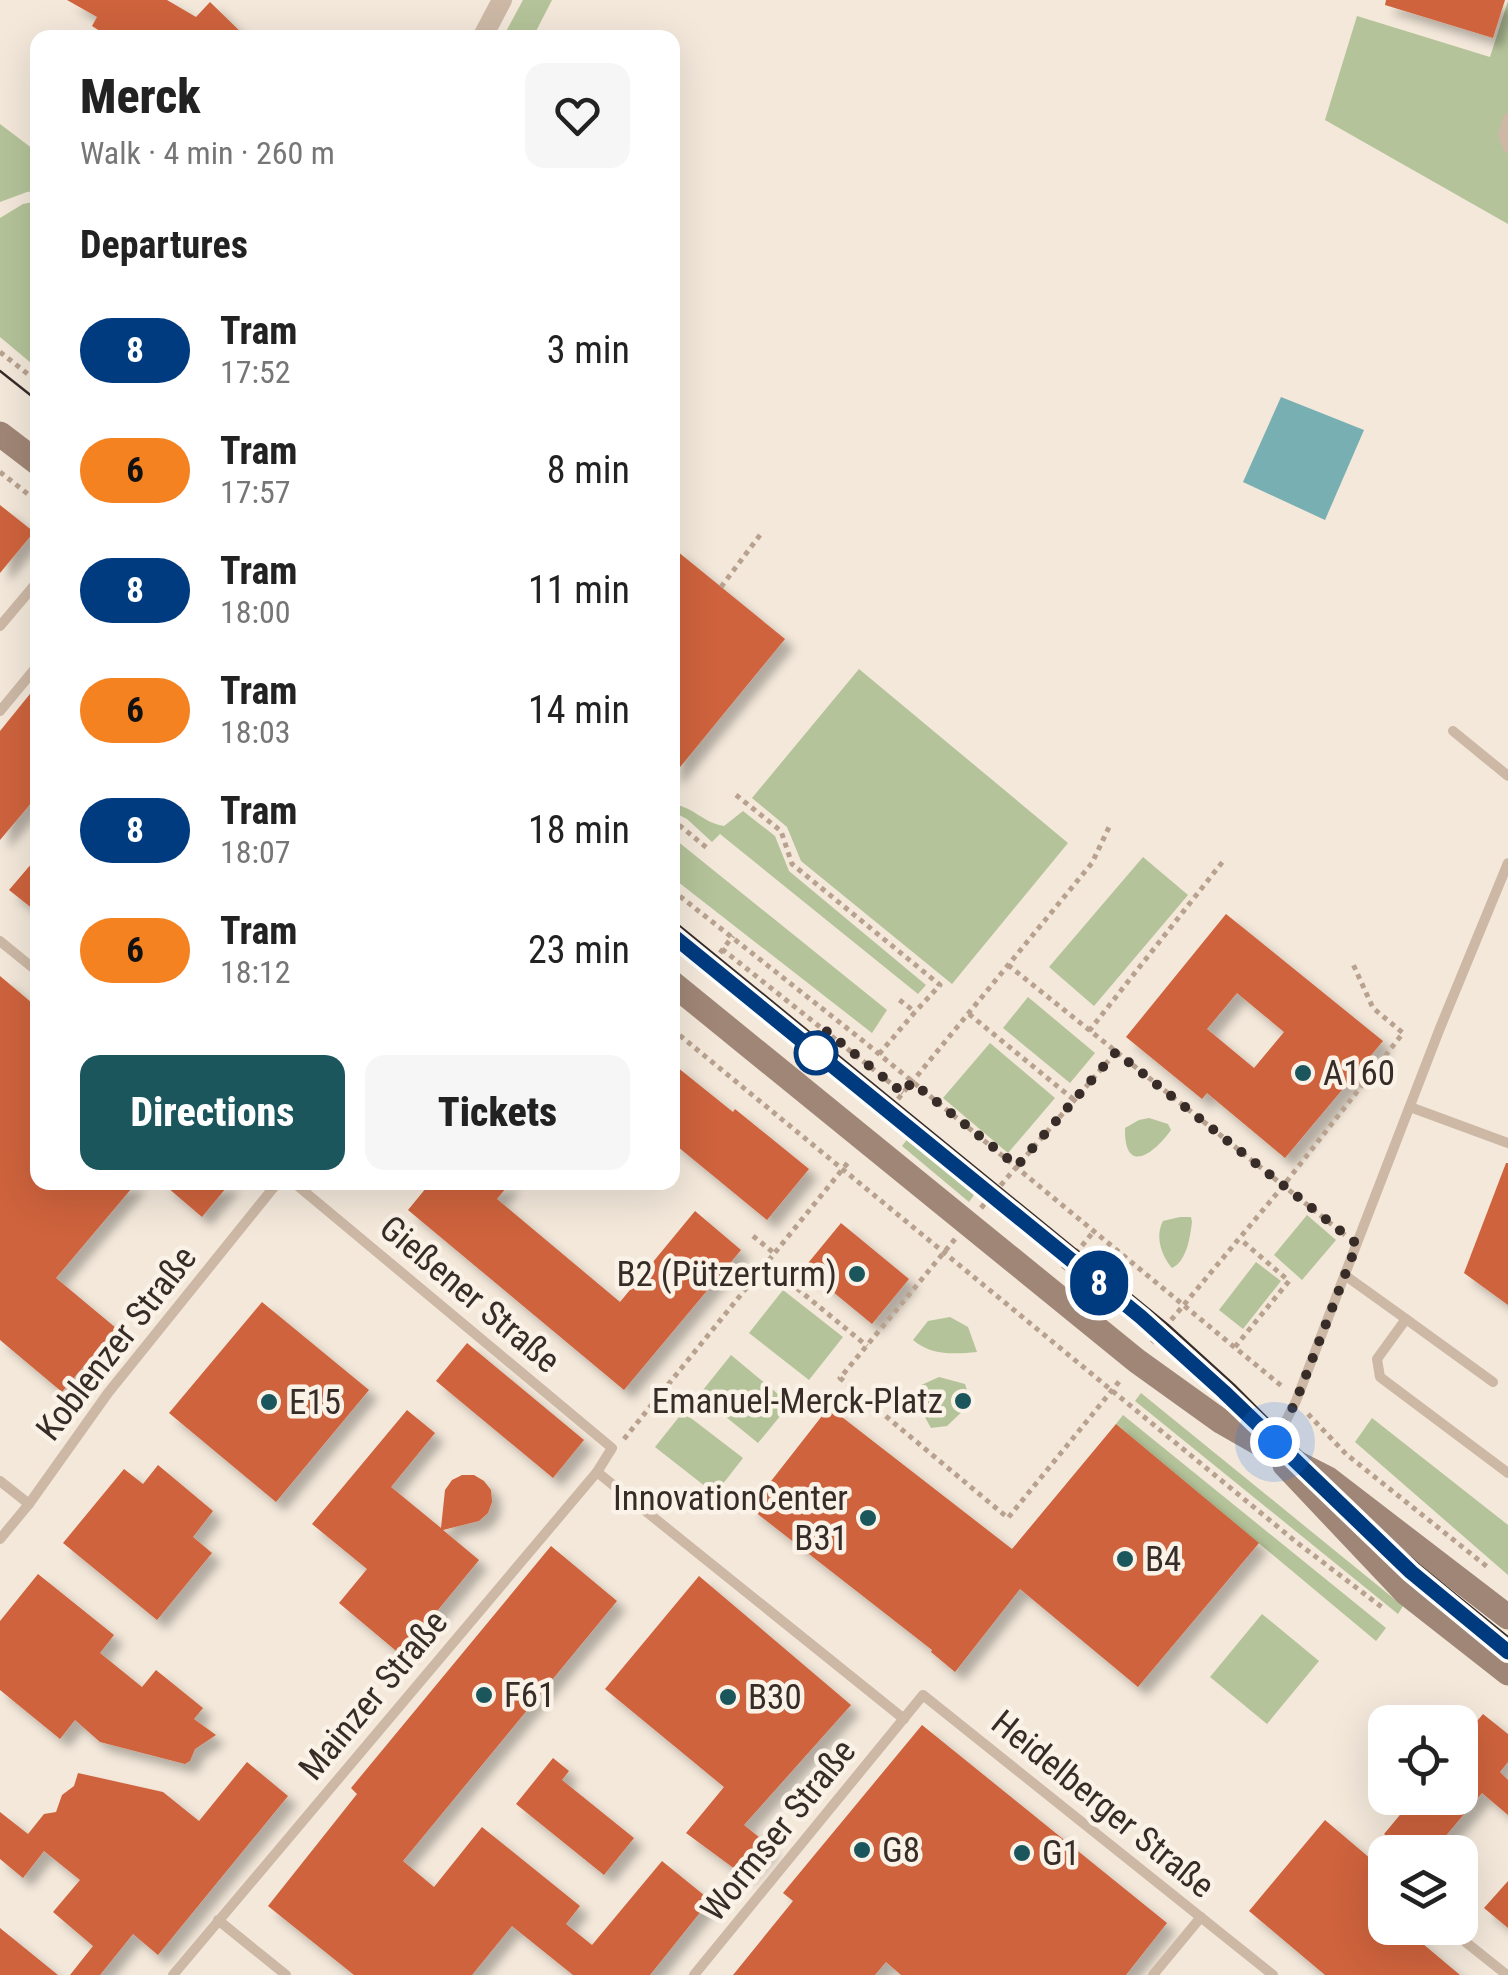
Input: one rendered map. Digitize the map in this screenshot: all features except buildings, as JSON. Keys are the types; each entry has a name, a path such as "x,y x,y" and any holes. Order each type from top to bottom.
{"main road":[{"path":"0,434 30,458"},
{"path":"680,989 1137,1360 1222,1422 1328,1479 1508,1617"},
{"path":"1271,1450 1406,1593 1508,1673"}],"street":[{"path":"486,30 502,0"}],"lane":[{"path":"1508,118 1503,135 1508,148"},
{"path":"0,626 30,590"},
{"path":"0,710 30,674"},
{"path":"1453,731 1508,776"},
{"path":"1271,1450 1296,1401 1508,864"},
{"path":"0,941 30,965"},
{"path":"1410,1107 1508,1143"},
{"name":"Koblenzer Straße","path":"0,1539 108,1393 272,1190"},
{"name":"Gießener Straße","path":"303,1190 617,1444"},
{"path":"1346,1276 1493,1382"},
{"path":"1406,1319 1377,1359 1380,1377 1508,1473"},
{"name":"Mainzer Straße","path":"173,1975 617,1444"},
{"path":"597,1472 904,1719"},
{"path":"0,1481 28,1504"},
{"name":"Heidelberger Straße","path":"904,1719 923,1695 1273,1975"},
{"name":"Wormser Straße","path":"694,1975 904,1719"},
{"path":"1154,1975 1201,1917"},
{"path":"218,1920 286,1975"},
{"path":"1469,1945 1506,1975"}],"path":[{"path":"0,352 30,376"},
{"path":"0,472 30,496"},
{"path":"721,587 763,531"},
{"path":"736,795 781,830 792,864 940,985 879,1054"},
{"path":"733,936 721,951 901,1096 1092,863 1110,825"},
{"path":"680,826 707,848"},
{"path":"1089,1030 1224,860"},
{"path":"680,896 1017,1166 1280,1384"},
{"path":"1148,1348 1284,1186 1403,1033 1373,1008 1353,964"},
{"path":"1008,965 1357,1244"},
{"path":"897,998 915,1012"},
{"path":"968,1014 1073,1099"},
{"path":"680,1036 1282,1531 1383,1608"},
{"path":"979,1210 1116,1052"},
{"path":"617,1444 854,1155"},
{"path":"1058,1276 1094,1231"},
{"path":"753,1236 774,1253"},
{"path":"955,1238 840,1378 1008,1518 1124,1375"},
{"path":"1235,1347 1289,1281 1240,1240"},
{"path":"766,1263 867,1346"},
{"path":"1318,1425 1346,1454 1493,1572"}],"green space":[{"path":"523,0 552,0 537,30 507,30"},
{"path":"1508,1 1508,224 1325,120 1357,16 1490,57"},
{"path":"0,124 30,147 30,192 0,202"},
{"path":"30,203 30,362 0,337 0,218"},
{"path":"859,669 1068,843 952,984 801,861 787,827 752,798"},
{"path":"680,807 724,826 743,811 775,836 789,871 926,985 918,994 720,834 712,842 680,816"},
{"path":"680,843 887,1010 872,1033 680,883"},
{"path":"1143,857 1188,895 1094,1006 1049,967"},
{"path":"1028,997 1095,1053 1070,1083 1003,1028"},
{"path":"990,1043 1055,1098 1008,1153 943,1098"},
{"path":"1149,1118 1168,1124 1171,1130 1149,1153 1135,1156 1129,1152 1125,1128"},
{"path":"909,1137 976,1192 969,1202 902,1146"},
{"path":"1307,1215 1336,1240 1302,1280 1274,1255"},
{"path":"1191,1217 1192,1222 1184,1254 1172,1268 1162,1251 1159,1233 1163,1221"},
{"path":"1256,1262 1281,1281 1243,1329 1219,1310"},
{"path":"783,1290 843,1337 809,1380 749,1333"},
{"path":"950,1317 968,1327 977,1352 936,1351 913,1340 928,1321"},
{"path":"731,1355 790,1404 758,1443 699,1395"},
{"path":"939,1377 965,1384 971,1403 947,1426 931,1428 921,1410 917,1387"},
{"path":"1141,1393 1403,1606 1398,1614 1135,1401"},
{"path":"683,1412 743,1458 715,1494 655,1447"},
{"path":"1123,1415 1386,1628 1376,1641 1116,1424"},
{"path":"1372,1418 1508,1525 1508,1575 1355,1442"},
{"path":"1262,1614 1319,1661 1267,1724 1210,1677"}],"water":[{"path":"1281,397 1364,430 1325,520 1243,482"}],"tram line":[{"path":"0,371 30,395"},
{"path":"680,927 1168,1325 1380,1531 1508,1637"},
{"name":"8","path":"680,942 1141,1317 1411,1572 1508,1652"}],"place":[{"name":"A160","path":"1303,1073"},
{"name":"B2 (Pützerturm)","path":"857,1274"},
{"name":"Emanuel-Merck-Platz","path":"963,1401"},
{"name":"E15","path":"269,1402"},
{"name":"InnovationCenter B31","path":"868,1518"},
{"name":"B4","path":"1125,1559"},
{"name":"F61","path":"484,1695"},
{"name":"B30","path":"728,1697"},
{"name":"G8","path":"862,1850"},
{"name":"G1","path":"1022,1853"}],"route":[{"path":"816,1053 820,1026 903,1093 912,1082 1017,1166 1116,1052 1357,1244 1296,1401 1275,1442"}]}
